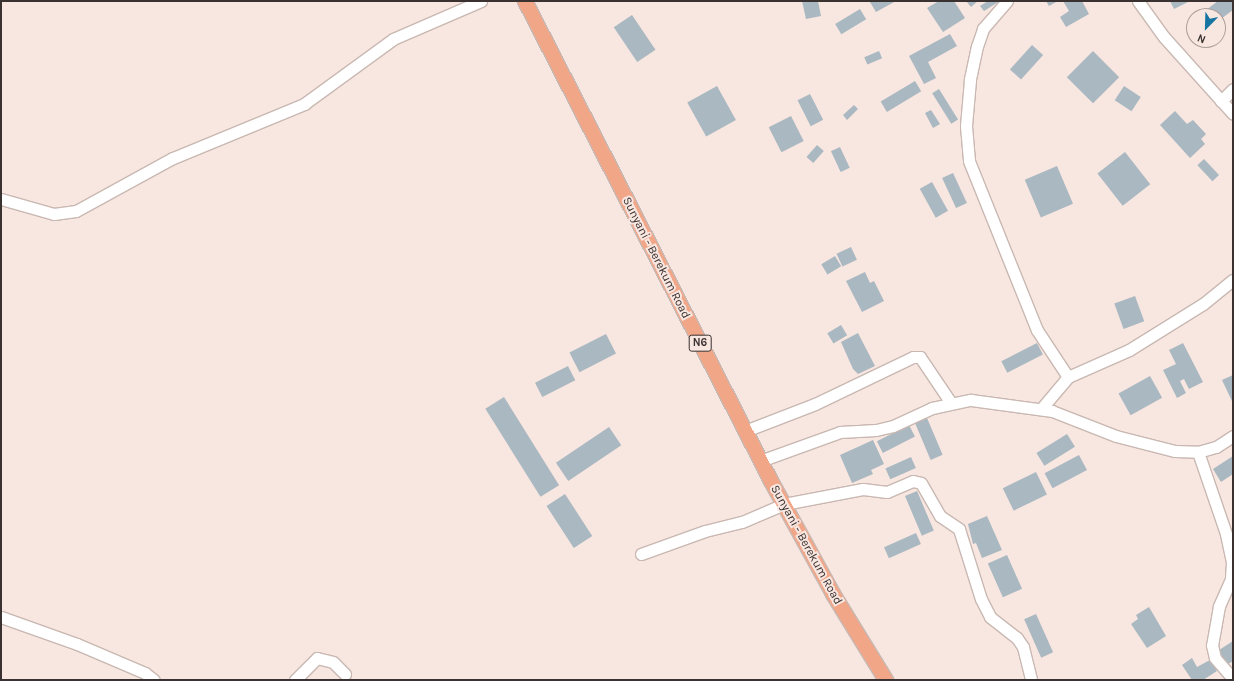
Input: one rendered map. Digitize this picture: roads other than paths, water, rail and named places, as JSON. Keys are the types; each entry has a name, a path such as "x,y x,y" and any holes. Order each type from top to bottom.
{"main road":[{"name":"Sunyani - Berekum Road","path":"524,1 760,461 833,594 886,680"}],"street":[{"path":"1,199 54,214 76,211 173,158 304,104 393,39 481,1"},
{"path":"1007,1 983,29 977,46 970,80 966,126 969,161 1031,317 1068,377"},
{"path":"1138,1 1164,37 1233,114"},
{"path":"1222,101 1233,89"},
{"path":"1041,409 1068,377 1129,350 1203,304 1233,280"},
{"path":"745,431 815,404 913,357 920,357 951,402"},
{"path":"760,461 840,432 876,430 893,426 932,408 951,402 971,400 1041,409 1152,447 1198,452 1216,447 1233,436"},
{"path":"1198,452 1226,534 1232,563 1231,579 1219,606 1212,644 1215,658 1233,679"},
{"path":"642,554 705,531 742,522 784,504 863,489 887,492 913,481 921,483 940,516 959,529 981,599 990,617 1020,642 1031,680"},
{"path":"1,617 77,644 145,673 154,680"},
{"path":"295,680 316,658 333,662 346,674"}]}
